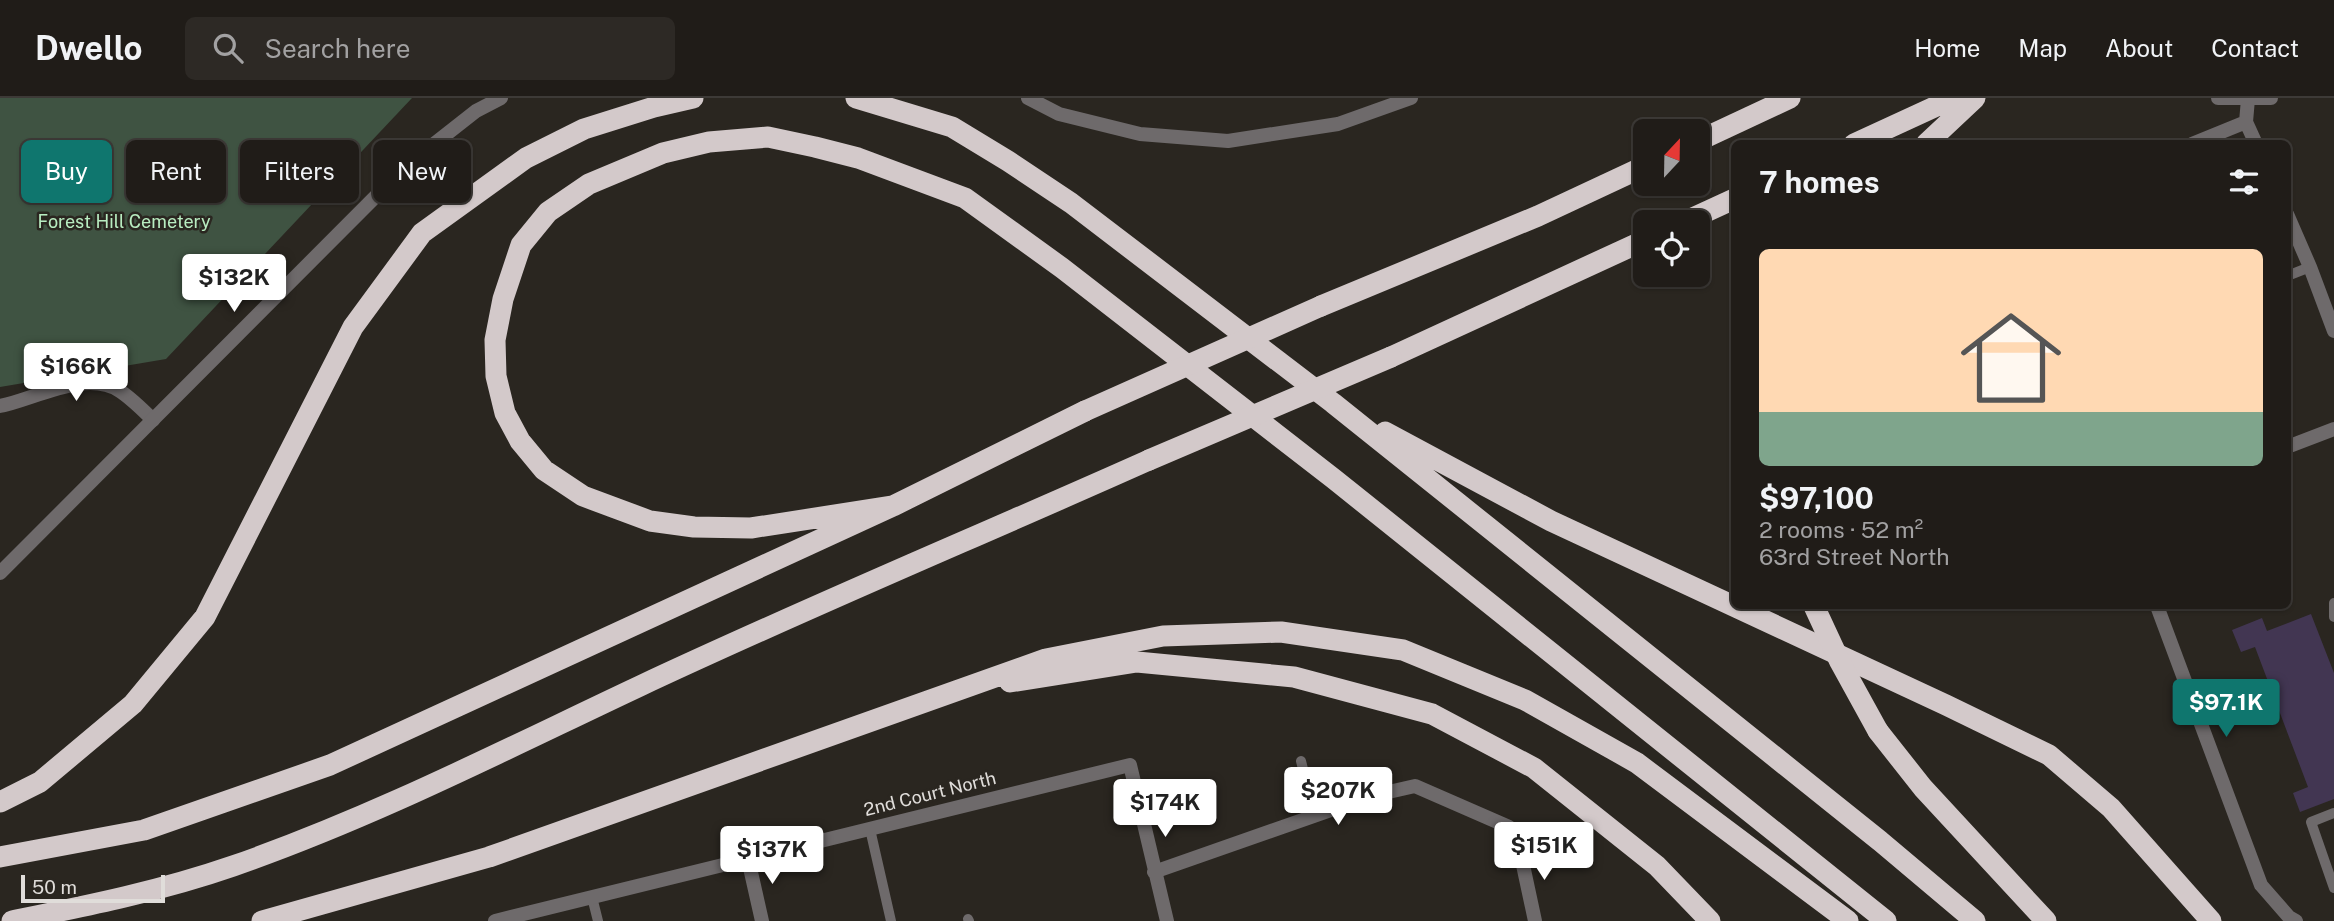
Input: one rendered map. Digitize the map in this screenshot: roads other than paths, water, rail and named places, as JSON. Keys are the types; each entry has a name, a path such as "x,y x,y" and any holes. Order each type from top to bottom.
{"highway":[{"path":"0,802 40,782 133,704 205,617 353,327 422,233 526,159 584,129 693,98"},
{"path":"856,98 952,127 1008,160 1071,203 1333,403 1861,826 1975,921"},
{"path":"1710,135 1790,98"},
{"path":"1862,140 1954,98"},
{"path":"1930,140 1975,98"},
{"path":"893,506 751,528 694,527 650,521 583,496 544,470 520,441 505,413 496,376 495,340 503,299 522,245 548,212 589,184 663,153 709,142 768,137 815,147 858,158 965,198 1062,268 1334,479 1886,921"},
{"path":"0,857 144,830 330,765 893,506 1085,411 1321,306 1538,216 1633,172"},
{"path":"1710,210 1731,200"},
{"path":"12,921 106,902 168,885 230,867 328,831 477,766 641,685 1149,460 1391,357 1633,246"},
{"path":"1333,403 1551,521 1731,605"},
{"path":"1740,609 2049,755 2111,808 2211,921"},
{"path":"1815,609 1840,662 1878,731 1923,788 2046,921"},
{"path":"262,921 489,857 1046,659 1163,636 1281,632 1403,650 1525,699 1637,764 1848,921"},
{"path":"962,689 1137,662 1294,677 1432,714 1534,768 1657,866 1710,921"}],"street":[{"path":"0,573 406,166 476,111 501,98"},
{"path":"1028,98 1059,114 1140,134 1228,141 1338,124 1411,98"},
{"path":"2218,98 2271,98"},
{"path":"2248,99 2246,122 2254,140"},
{"path":"2202,140 2246,122"},
{"path":"2291,224 2334,331"},
{"path":"0,405 64,386 98,384 118,390 153,420"},
{"path":"2291,445 2334,429"},
{"path":"2158,609 2261,885 2289,917 2296,921"},
{"name":"2nd Court North","path":"495,921 1130,765 1154,872"},
{"path":"1167,921 1154,872 1371,796 1415,786 1509,827 1520,851 1535,921"},
{"path":"748,859 762,921"}],"lane":[{"path":"2291,274 2310,267"},
{"path":"2334,603 2334,617"},
{"path":"1301,761 1315,817"},
{"path":"2334,813 2311,822 2334,888"},
{"path":"870,829 891,921"},
{"path":"592,897 598,921"}],"park label":[{"name":"Forest Hill Cemetery","path":"124,222"}]}
